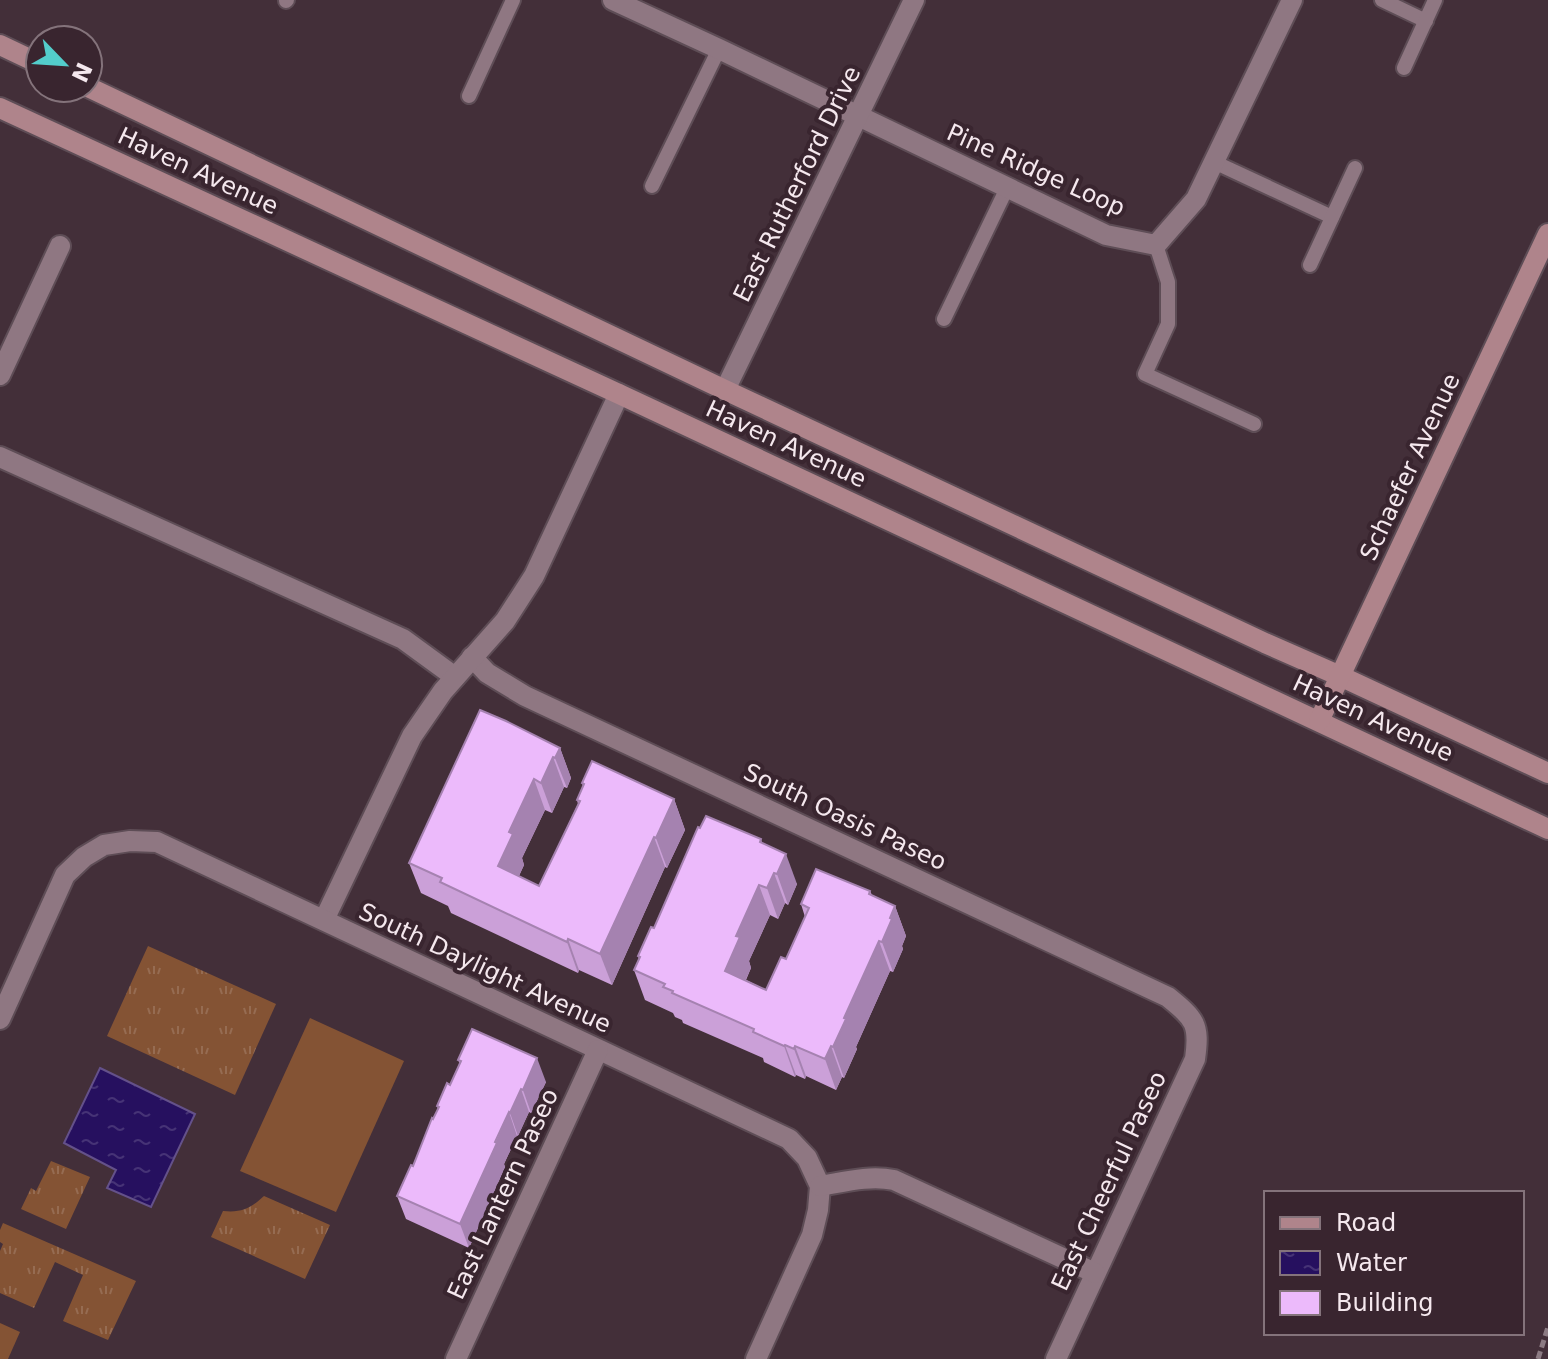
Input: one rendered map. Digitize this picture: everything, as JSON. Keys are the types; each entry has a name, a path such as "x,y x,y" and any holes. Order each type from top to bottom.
{"main road":[{"path":"0,45 24,56"},
{"name":"Haven Avenue","path":"104,95 725,390 1548,773"},
{"name":"Haven Avenue","path":"0,108 1548,829"},
{"name":"Schaefer Avenue","path":"1319,721 1548,234"}],"street":[{"name":"Pine Ridge Loop","path":"613,0 1106,235 1156,245"},
{"name":"East Rutherford Drive","path":"725,390 914,0"},
{"path":"1156,245 1196,199 1292,0"},
{"path":"0,375 60,246"},
{"path":"324,920 412,736 455,677 505,621 534,576 619,394"},
{"path":"0,457 403,639 455,677"},
{"name":"South Oasis Paseo","path":"472,657 487,673 525,696 1168,997 1195,1023"},
{"name":"South Daylight Avenue","path":"0,1019 65,875 84,857 104,845 130,841 157,842 789,1139 807,1158 820,1186"},
{"name":"East Cheerful Paseo","path":"1056,1359 1195,1059 1198,1039 1195,1023"},
{"name":"East Lantern Paseo","path":"456,1359 598,1050"},
{"path":"756,1359 812,1235 820,1186 866,1178 894,1180 1095,1273"}],"lane":[{"path":"469,96 513,0"},
{"path":"1382,0 1426,21"},
{"path":"1404,68 1435,0"},
{"path":"652,186 719,49"},
{"path":"1214,162 1332,217"},
{"path":"1310,265 1355,168"},
{"path":"944,319 1007,188"},
{"path":"1156,245 1168,282 1168,324 1145,374 1254,424"}],"path":[{"path":"1538,1359 1548,1327"}],"green space":[{"path":"148,946 276,1004 235,1095 107,1036"},
{"path":"310,1018 404,1061 336,1212 240,1171"},
{"path":"51,1161 90,1177 66,1229 21,1209 31,1188 36,1191"},
{"path":"264,1196 330,1225 305,1279 211,1237 223,1211 246,1209"},
{"path":"3,1223 136,1281 108,1340 63,1321 83,1275 55,1262 34,1308 0,1293 0,1251 3,1244 0,1242 0,1230"},
{"path":"0,1323 20,1332 8,1359 0,1359"}],"water":[{"path":"100,1068 195,1114 151,1207 107,1188 116,1170 64,1143"}],"building":[{"path":"480,710 560,748 541,783 534,779 509,832 513,834 498,866 539,886 580,801 577,800 582,783 592,761 674,799 600,954 568,939 567,942 440,882 442,878 409,863"},
{"path":"706,816 761,839 760,842 786,854 767,888 759,885 736,936 740,937 725,971 766,990 781,957 786,959 809,908 801,904 816,869 870,891 869,894 895,906 882,942 879,941 846,1019 825,1059 753,1032 754,1029 672,993 663,987 665,984 634,970 651,927 654,928 698,827"},
{"path":"472,1029 537,1058 495,1142 460,1224 397,1196 413,1166 447,1083 450,1085 461,1061 458,1060"}]}
